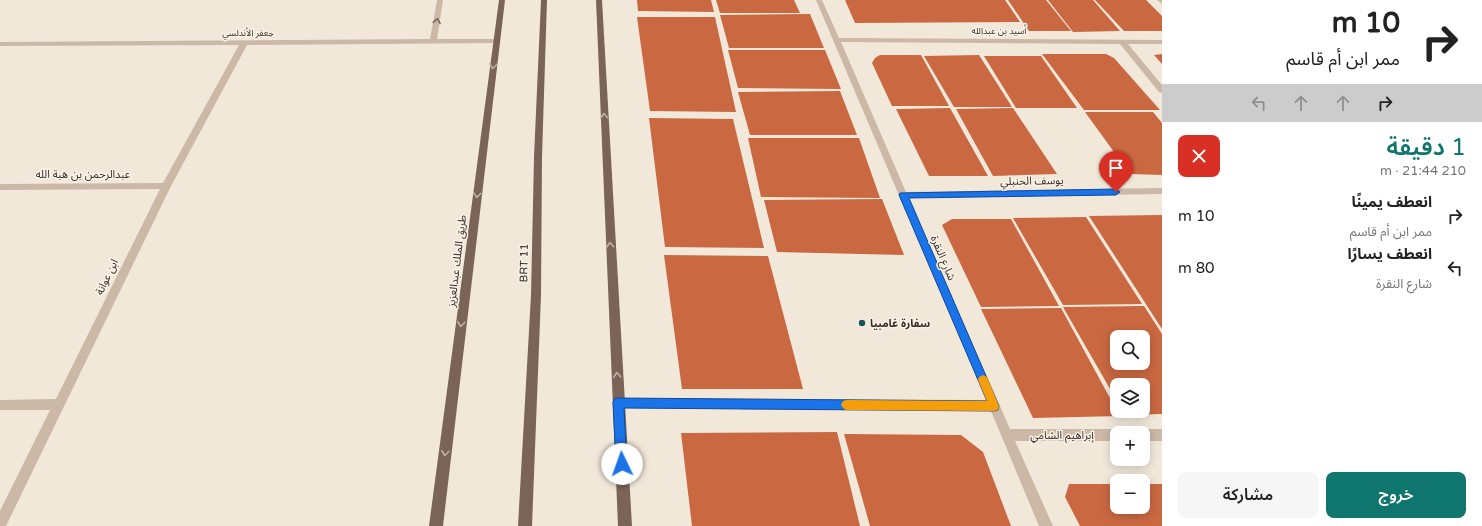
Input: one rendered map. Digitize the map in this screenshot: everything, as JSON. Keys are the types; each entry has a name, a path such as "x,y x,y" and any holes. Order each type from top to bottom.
{"main road":[{"name":"طريق الملك عبدالعزيز","path":"436,526 502,0"},
{"name":"BRT 11","path":"525,526 536,295 538,157 544,0"},
{"path":"599,0 625,526"}],"street":[{"path":"433,42 440,0"},
{"name":"شارع النقرة","path":"819,0 1046,526"},
{"name":"أسيد بن عبدالله","path":"836,40 1162,42"},
{"name":"جعفر الأندلسي","path":"0,44 496,41"},
{"path":"1122,42 1162,90"},
{"name":"ابن عوانة","path":"0,526 58,404 166,186 244,43"},
{"name":"عبدالرحمن بن هبة الله","path":"0,187 166,186"},
{"name":"يوسف الحنبلي","path":"903,195 1162,191"},
{"path":"618,403 994,406"},
{"path":"0,405 58,404"},
{"name":"إبراهيم الشامي","path":"1007,435 1110,435"},
{"path":"1150,435 1162,435"}],"building":[{"path":"637,0 711,0 714,12 638,11"},
{"path":"716,0 794,0 800,13 720,13"},
{"path":"845,0 1005,0 1020,22 855,23"},
{"path":"1008,0 1046,0 1071,31 1029,31"},
{"path":"1048,0 1093,0 1120,31 1073,32"},
{"path":"1095,0 1146,0 1162,16 1162,31 1124,31"},
{"path":"810,14 824,48 729,48 720,15"},
{"path":"637,17 715,17 736,112 650,111"},
{"path":"728,50 825,50 841,89 738,88"},
{"path":"1042,54 1106,54 1114,58 1160,110 1084,110"},
{"path":"1162,54 1162,64 1154,55"},
{"path":"880,55 921,55 949,106 892,106 872,63 875,58"},
{"path":"979,55 1012,107 954,107 924,56"},
{"path":"984,56 1041,56 1077,108 1016,108"},
{"path":"840,91 857,135 750,135 738,92"},
{"path":"950,108 988,176 929,176 896,109"},
{"path":"1013,108 1057,174 993,176 956,109"},
{"path":"1085,112 1153,112 1162,123 1162,175 1130,174"},
{"path":"649,118 733,119 764,248 665,247"},
{"path":"748,138 859,138 880,198 761,197"},
{"path":"882,199 904,255 777,252 764,200"},
{"path":"1162,215 1162,329 1089,216"},
{"path":"1086,217 1142,304 1063,305 1013,218"},
{"path":"952,219 1011,219 1059,306 981,307 942,225"},
{"path":"664,255 768,256 803,389 682,389"},
{"path":"1144,306 1162,334 1162,414 1150,414 1150,378 1110,378 1110,389 1063,307"},
{"path":"1061,308 1110,398 1110,416 1033,418 981,309"},
{"path":"837,432 860,526 692,526 681,433"},
{"path":"844,434 961,435 983,452 1011,526 870,526"},
{"path":"1069,484 1110,484 1110,514 1150,514 1150,484 1162,484 1162,526 1080,526 1065,497"}],"slow traffic":[{"path":"846,405 994,406 983,380"}],"place":[{"name":"سفارة غامبيا","path":"862,323"}],"route":[{"path":"622,464 618,403 994,406 903,195 1116,192"}]}
